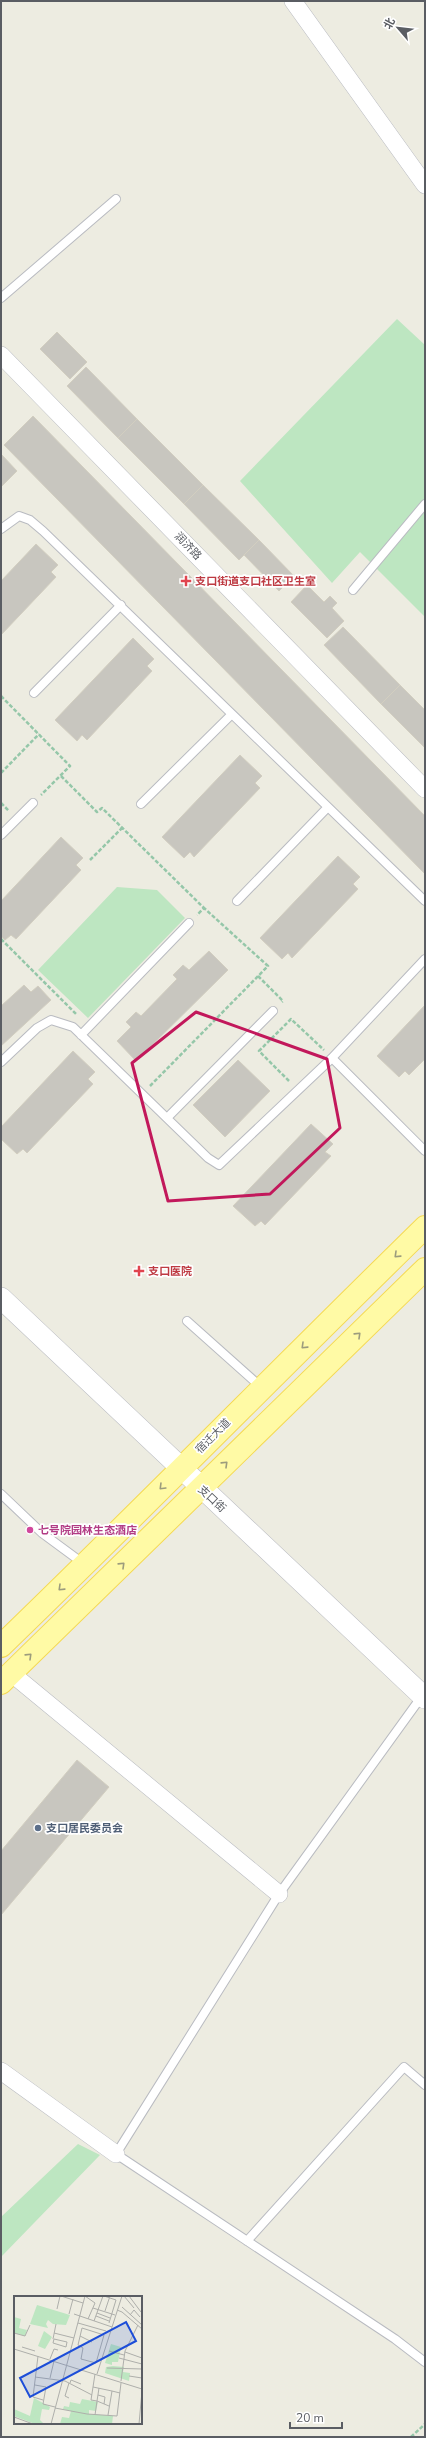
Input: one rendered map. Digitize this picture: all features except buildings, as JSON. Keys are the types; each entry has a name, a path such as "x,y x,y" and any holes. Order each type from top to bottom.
{"main road":[{"name":"宿迁大道","path":"1,1646 85,1565 262,1387 425,1227"},
{"path":"6,1678 425,1269"}],"street":[{"path":"293,1 425,185"},
{"name":"润济路","path":"1,355 425,789"},
{"name":"支口街","path":"1,1298 180,1469 424,1696"},
{"path":"6,1678 279,1894"},
{"path":"1,2071 116,2154"}],"lane":[{"path":"1,298 116,199"},
{"path":"353,590 425,504"},
{"path":"1,529 19,516 30,520 121,605 425,901"},
{"path":"34,693 121,605"},
{"path":"141,804 232,714"},
{"path":"1,835 33,803"},
{"path":"237,901 328,807"},
{"path":"82,1035 189,923"},
{"path":"1,1062 37,1028 51,1020 73,1027 208,1158 219,1165 332,1058 425,959"},
{"path":"167,1118 273,1011"},
{"path":"332,1058 425,1151"},
{"path":"187,1321 262,1387"},
{"path":"2,1498 42,1534 85,1565"},
{"path":"424,1696 279,1894 116,2154 425,2362"},
{"path":"247,2241 404,2067 425,2085"}],"path":[{"path":"1,696 70,766 33,803"},
{"path":"1,773 39,734"},
{"path":"61,776 97,812 102,808 204,908 268,966 142,1094"},
{"path":"90,860 122,828"},
{"path":"189,923 204,908"},
{"path":"1,939 89,1027"},
{"path":"258,976 283,1000 273,1011"},
{"path":"298,1090 259,1051 291,1019 332,1058"},
{"path":"412,2437 425,2424"}],"highlighted area":[{"path":"196,1012 327,1059 340,1128 270,1194 168,1201 132,1063"}],"green space":[{"path":"397,319 425,345 425,617 360,552 332,583 240,481"},
{"path":"117,887 157,890 185,918 88,1018 38,970"},
{"path":"78,2144 100,2155 1,2257 1,2217"}],"place":[{"name":"支口街道支口社区卫生室","path":"186,581"},
{"name":"支口医院","path":"139,1271"},
{"name":"七号院园林生态酒店","path":"30,1530"},
{"name":"支口居民委员会","path":"38,1828"}]}
